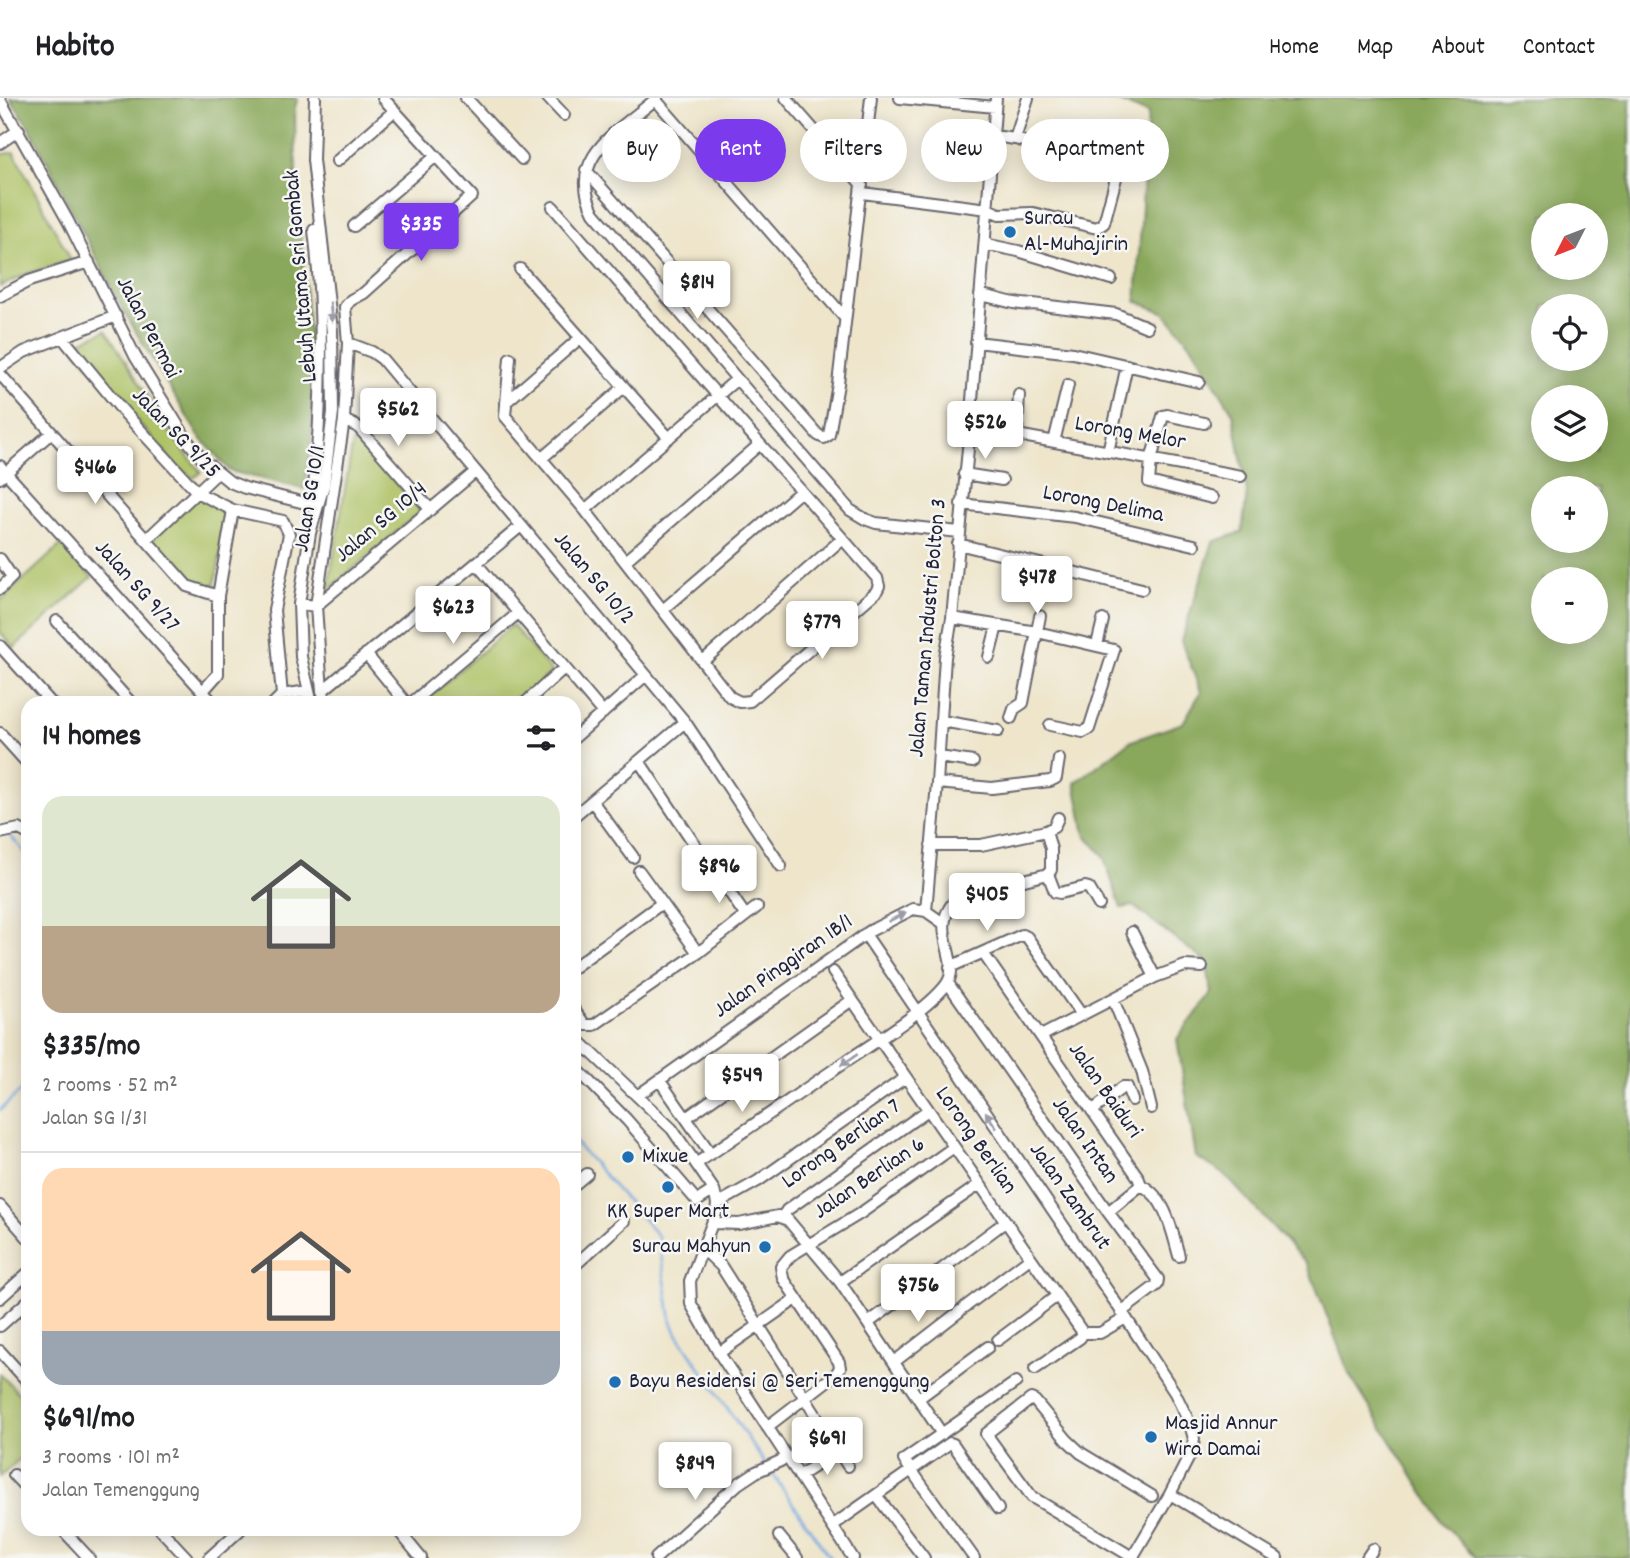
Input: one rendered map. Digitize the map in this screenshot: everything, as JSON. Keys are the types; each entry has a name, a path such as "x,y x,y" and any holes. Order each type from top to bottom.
{"street":[{"name":"Lebuh Utama Sri Gombak","path":"308,98 307,157 322,357 315,505 299,604 302,657 310,696"},
{"name":"Lebuh Utama Sri Gombak","path":"315,98 313,159 332,331 333,411 324,485 315,505"},
{"path":"354,226 436,156 383,98"},
{"path":"466,98 523,159"},
{"path":"548,98 564,115"},
{"path":"786,98 862,189 988,209 999,215 1033,213 1100,227 1104,223 1119,167 1007,138"},
{"path":"586,170 818,435 824,438 829,435 838,384 871,98"},
{"path":"900,98 995,103"},
{"path":"1015,139 1028,98"},
{"path":"845,318 656,99 593,153 586,170 587,200 594,214 858,516 876,523 959,532"},
{"name":"Jalan Permai","path":"0,100 19,130 89,262 135,356 203,460 217,473 244,488 315,505"},
{"path":"337,161 394,111"},
{"path":"0,143 19,130"},
{"name":"Jalan SG 10/1","path":"324,696 316,607 344,420 348,343 345,307 472,196 436,156"},
{"name":"Jalan Taman Industri Bolton 3","path":"926,911 945,657 952,618 969,438 990,182"},
{"path":"510,358 505,416 585,510 730,697 740,702 750,701 876,592 879,586 877,578 553,207"},
{"path":"985,244 1111,279"},
{"path":"0,296 29,281 89,262"},
{"path":"520,269 669,438"},
{"path":"980,295 998,297 1020,305 1033,304 1116,314 1147,327"},
{"path":"0,368 24,352 116,316"},
{"name":"Jalan SG 9/25","path":"62,337 122,410 198,493 233,510 283,521 288,527 289,534 274,610 282,695"},
{"path":"506,402 580,338"},
{"path":"976,342 1073,353 1199,382"},
{"name":"Jalan SG 10/2","path":"348,343 382,359 685,722 781,866"},
{"path":"1108,452 1127,365"},
{"path":"0,374 187,586 218,596"},
{"path":"585,510 737,379"},
{"path":"1054,442 1068,385"},
{"path":"541,459 624,387"},
{"path":"1017,435 1019,395"},
{"path":"1204,424 1163,416 1151,460 1149,482 1212,498"},
{"path":"344,420 358,427 430,509"},
{"path":"2,472 51,433"},
{"name":"Lorong Melor","path":"969,438 1017,435 1241,476"},
{"path":"625,561 760,444"},
{"name":"Jalan SG 9/27","path":"2,472 207,696"},
{"name":"Jalan SG 10/4","path":"316,607 475,472"},
{"path":"146,540 217,473"},
{"path":"964,474 1002,480"},
{"path":"664,609 801,491"},
{"name":"Lorong Delima","path":"961,504 1075,517 1194,545"},
{"path":"203,691 218,674 218,596 233,510"},
{"path":"322,691 521,526"},
{"path":"703,660 842,539"},
{"path":"958,544 1142,589"},
{"path":"0,559 12,577 0,589"},
{"path":"476,563 604,713"},
{"path":"299,604 316,607"},
{"path":"418,696 517,614"},
{"path":"1011,718 1014,709 1023,703 1040,616"},
{"path":"952,618 1037,632 1114,650 1089,729 1083,732 1050,725"},
{"path":"1097,645 1103,620"},
{"path":"57,621 125,696"},
{"path":"989,657 997,626"},
{"path":"0,646 45,696"},
{"path":"366,654 401,696"},
{"path":"533,696 564,668"},
{"path":"581,731 646,675"},
{"path":"282,695 308,691"},
{"path":"942,721 998,731"},
{"path":"581,810 685,722"},
{"path":"0,733 21,756"},
{"path":"939,757 973,762"},
{"path":"937,783 992,788 1050,781 1056,778 1059,759"},
{"path":"639,761 708,863"},
{"path":"592,801 633,857"},
{"path":"931,845 981,845 1046,831 1054,827 1058,818"},
{"path":"0,833 21,830"},
{"path":"697,1163 879,1039 948,984 950,967 943,923 953,902 960,896 1048,874 1051,870 1051,849 1046,831"},
{"path":"639,871 698,953"},
{"path":"1048,874 1055,892 1089,888 1099,905"},
{"path":"719,877 746,915"},
{"path":"581,962 662,902"},
{"path":"581,1020 585,1025 594,1025 698,953 757,907"},
{"name":"Jalan Pinggiran 1B/1","path":"637,1096 865,934 913,909 926,911"},
{"path":"926,911 943,923"},
{"path":"1132,932 1155,977"},
{"name":"Jalan Zambrut","path":"865,934 1124,1315 1175,1393 1190,1423 1194,1439 1192,1451 1133,1558"},
{"path":"950,967 1016,937 1027,937 1081,1014"},
{"name":"Jalan Baiduri","path":"983,953 1141,1185 1153,1191 1164,1209 1179,1256"},
{"path":"1041,1036 1155,977 1185,966 1202,967"},
{"name":"Lorong Berlian","path":"833,972 1083,1333"},
{"name":"Jalan Intan","path":"948,984 1158,1279 1157,1285 1124,1315"},
{"path":"1114,999 1142,1071 1151,1108"},
{"path":"686,1118 852,1000"},
{"path":"581,1047 665,1121 714,1190 717,1204 714,1223 690,1281 691,1304 767,1427 783,1460 799,1476 853,1558"},
{"path":"581,1073 627,1119 697,1201 714,1190"},
{"path":"717,1204 758,1181 906,1077"},
{"path":"660,1081 710,1154"},
{"path":"1092,1111 1123,1087 1127,1087 1132,1100"},
{"name":"Lorong Berlian 7","path":"783,1216 787,1210 928,1110"},
{"name":"Jalan Berlian 6","path":"796,1300 783,1278 781,1267 790,1256 861,1213 954,1147"},
{"path":"581,1179 587,1174"},
{"path":"840,1282 980,1184"},
{"path":"1108,1212 1141,1185"},
{"path":"0,1206 21,1230"},
{"path":"714,1223 739,1224 783,1216 840,1282 943,1434"},
{"path":"581,1260 624,1222"},
{"path":"937,1272 1005,1222"},
{"path":"702,1248 721,1266 848,1466"},
{"path":"894,1362 1030,1258"},
{"path":"0,1298 21,1279"},
{"path":"868,1323 928,1279"},
{"path":"998,1340 1057,1296"},
{"path":"719,1353 796,1300 839,1363 840,1368 767,1427"},
{"path":"0,1326 21,1307"},
{"path":"1035,1369 1080,1338 1083,1333 1100,1333 1124,1315"},
{"path":"919,1398 988,1347"},
{"path":"0,1351 21,1374"},
{"path":"832,1526 876,1495 943,1434 1016,1382"},
{"path":"1133,1558 1032,1497 987,1436 988,1431 1027,1400 1035,1401 1067,1440 1082,1453 1152,1496"},
{"path":"908,1465 950,1443 953,1444 998,1508"},
{"path":"799,1476 838,1451"},
{"path":"656,1558 738,1484 756,1472 783,1460"},
{"path":"908,1465 974,1558"},
{"path":"14,1475 21,1482"},
{"path":"1170,1494 1277,1558"},
{"path":"876,1495 924,1558"},
{"path":"69,1536 89,1558"},
{"path":"167,1536 187,1558"},
{"path":"209,1558 232,1536"},
{"path":"403,1536 421,1558"},
{"path":"779,1536 797,1558"}],"green space":[{"path":"10,98 298,98 295,107 296,178 314,389 311,449 304,489 230,471 198,435 124,312 31,130"},
{"path":"1115,98 1630,98 1630,1558 1476,1558 1443,1523 1350,1376 1307,1264 1224,1174 1196,1157 1177,1039 1212,993 1206,962 1133,906 1121,908 1103,855 1085,834 1075,783 1129,742 1183,723 1201,692 1181,641 1213,542 1242,532 1247,492 1233,413 1192,346 1165,313 1136,301 1144,182 1169,182 1169,119 1148,119 1148,113"},
{"path":"14,152 71,260 28,273 0,287 0,155"},
{"path":"106,330 175,440 201,472 194,478 178,468 72,345"},
{"path":"354,435 421,511 328,590"},
{"path":"199,496 228,511 215,584 205,586 196,584 179,572 152,540"},
{"path":"62,544 92,577 14,648 0,632 0,601"},
{"path":"512,625 552,672 523,696 430,696"},
{"path":"0,1374 21,1396 21,1458 0,1477"}],"waterway":[{"path":"9,834 21,848"},
{"path":"0,1110 21,1090"},
{"path":"581,1149 658,1236 671,1320 677,1334 766,1465"},
{"path":"770,1470 830,1558"}],"place":[{"name":"Surau Al-Muhajirin","path":"1010,232"},
{"name":"Mixue","path":"628,1157"},
{"name":"KK Super Mart","path":"668,1187"},
{"name":"Surau Mahyun","path":"765,1247"},
{"name":"Bayu Residensi @ Seri Temenggung","path":"615,1382"},
{"name":"Masjid Annur Wira Damai","path":"1151,1437"}]}
